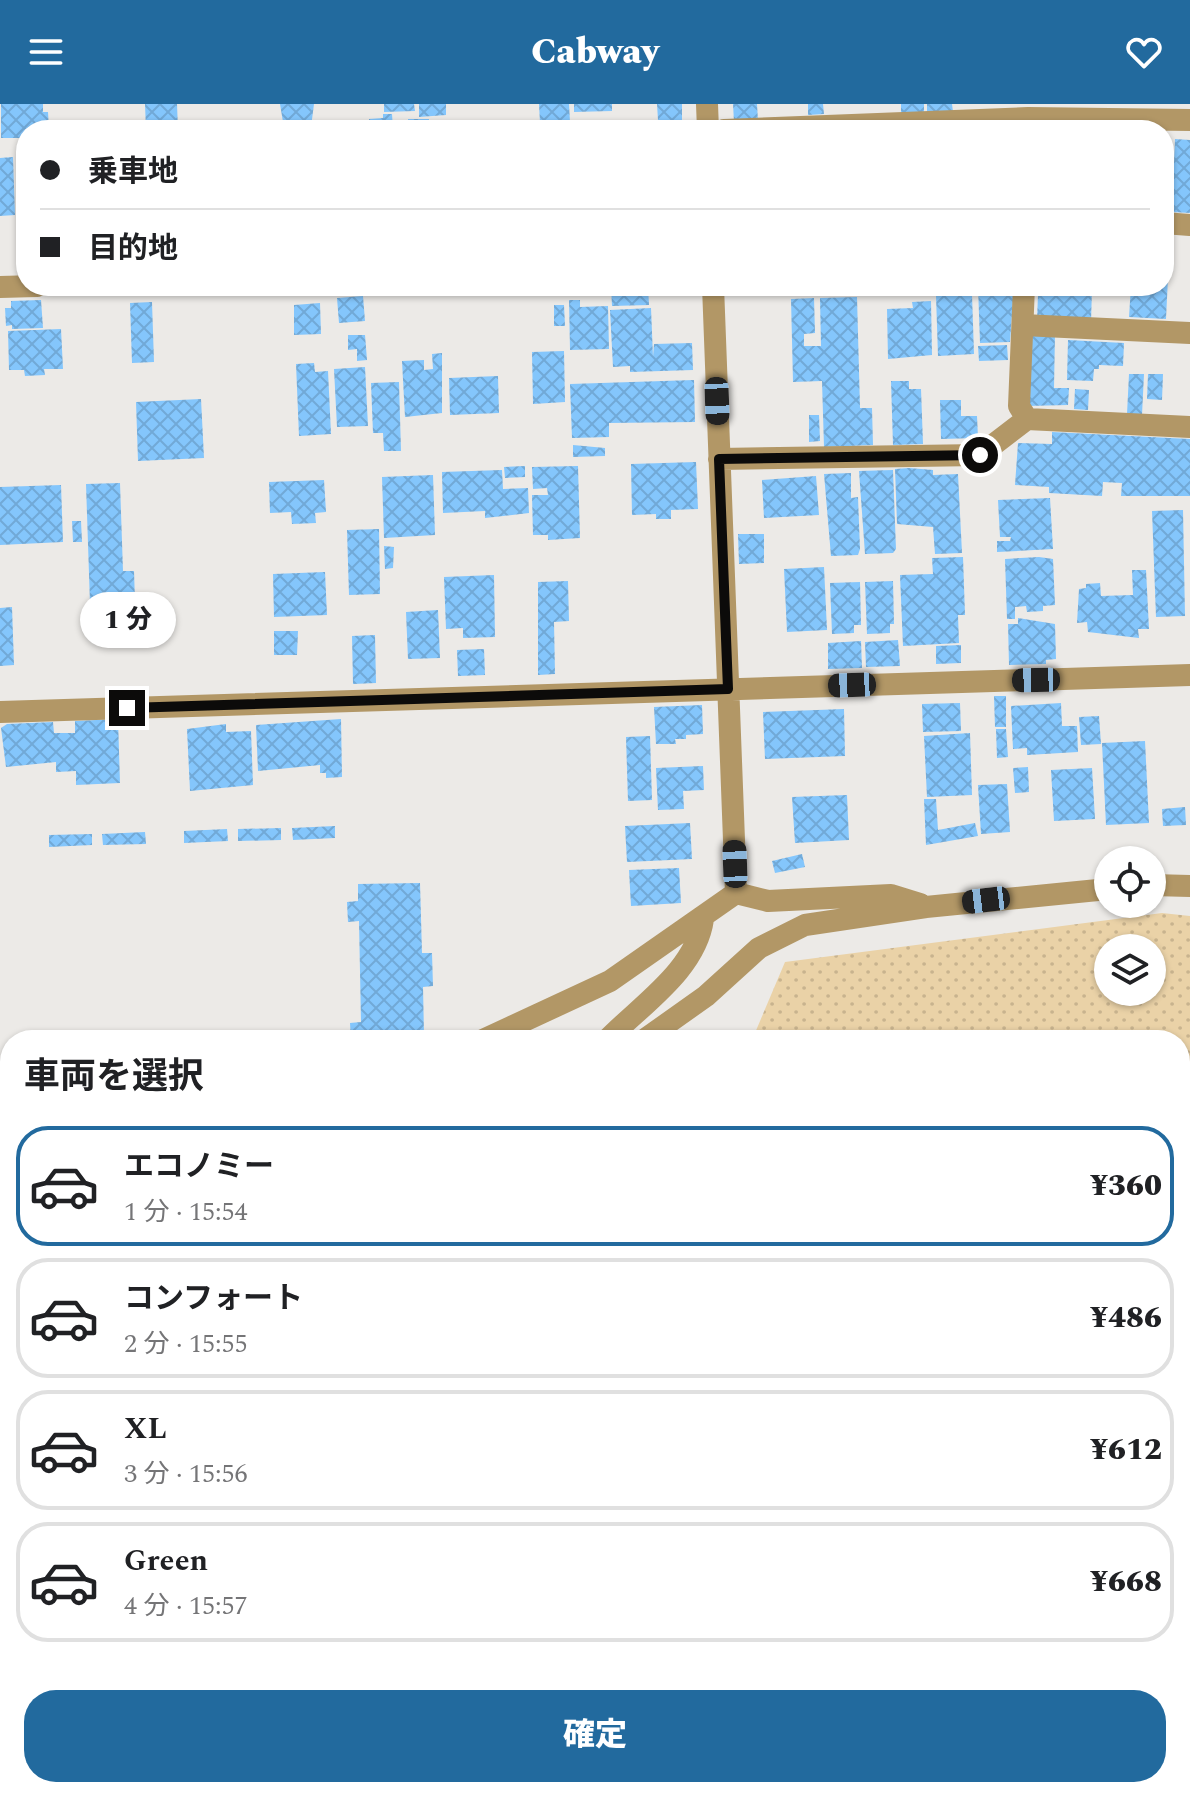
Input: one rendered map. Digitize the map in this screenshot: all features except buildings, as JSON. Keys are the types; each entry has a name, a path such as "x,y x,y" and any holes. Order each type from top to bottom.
{"street":[{"path":"713,296 736,893"},
{"path":"1024,296 1019,406 1027,419"},
{"path":"1023,325 1190,333"},
{"path":"719,459 980,455 1027,419 1190,427"},
{"path":"0,712 1190,675"},
{"path":"1166,885 1190,886"},
{"path":"658,1030 706,996 759,948 805,925 926,907 1094,890"},
{"path":"736,893 768,901 891,895 926,907"},
{"path":"505,1030 610,981 703,919 736,893"},
{"path":"618,1030 646,1006 700,940 703,919"}],"shaded area":[{"path":"1166,913 1190,916 1190,1030 756,1030 785,962 1124,918 1166,918"}],"route":[{"path":"127,708 728,689 719,459 980,455"}]}
